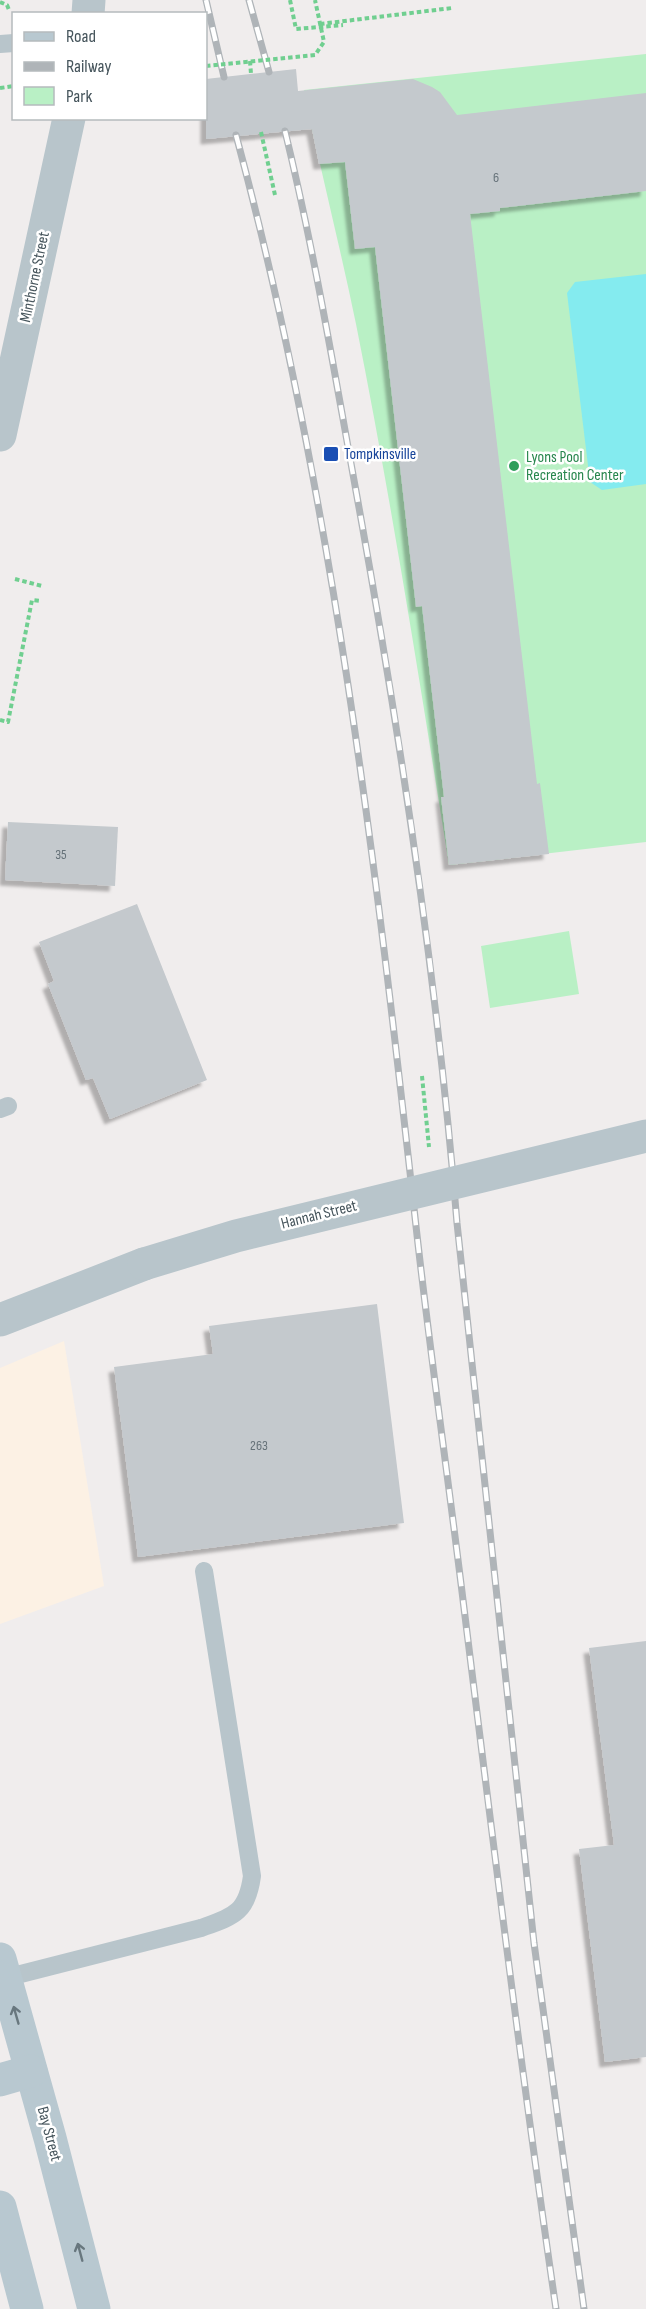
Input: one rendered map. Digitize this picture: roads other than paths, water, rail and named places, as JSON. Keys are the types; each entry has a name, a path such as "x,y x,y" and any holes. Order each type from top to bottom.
{"main road":[{"name":"Bay Street","path":"2,1972 32,2071 94,2309"},
{"path":"0,2080 32,2071"},
{"path":"0,2208 27,2309"}],"street":[{"name":"Minthorne Street","path":"0,435 69,120"},
{"name":"Hannah Street","path":"0,1320 144,1264 236,1236 646,1136"}],"lane":[{"path":"2,1972 201,1928 241,1910 250,1894 252,1876 204,1571"}],"water":[{"path":"646,274 646,484 602,490 590,482 567,293 575,282"}],"railway":[{"path":"206,0 224,77"},
{"path":"249,0 269,72"},
{"path":"285,131 340,400 388,673 416,855 449,1131 534,1943 584,2309"},
{"path":"236,135 270,270 299,407 348,682 385,958 428,1329 497,1871 556,2309"}],"place":[{"name":"Tompkinsville","path":"331,454"},
{"name":"Lyons Pool Recreation Center","path":"514,466"}]}
